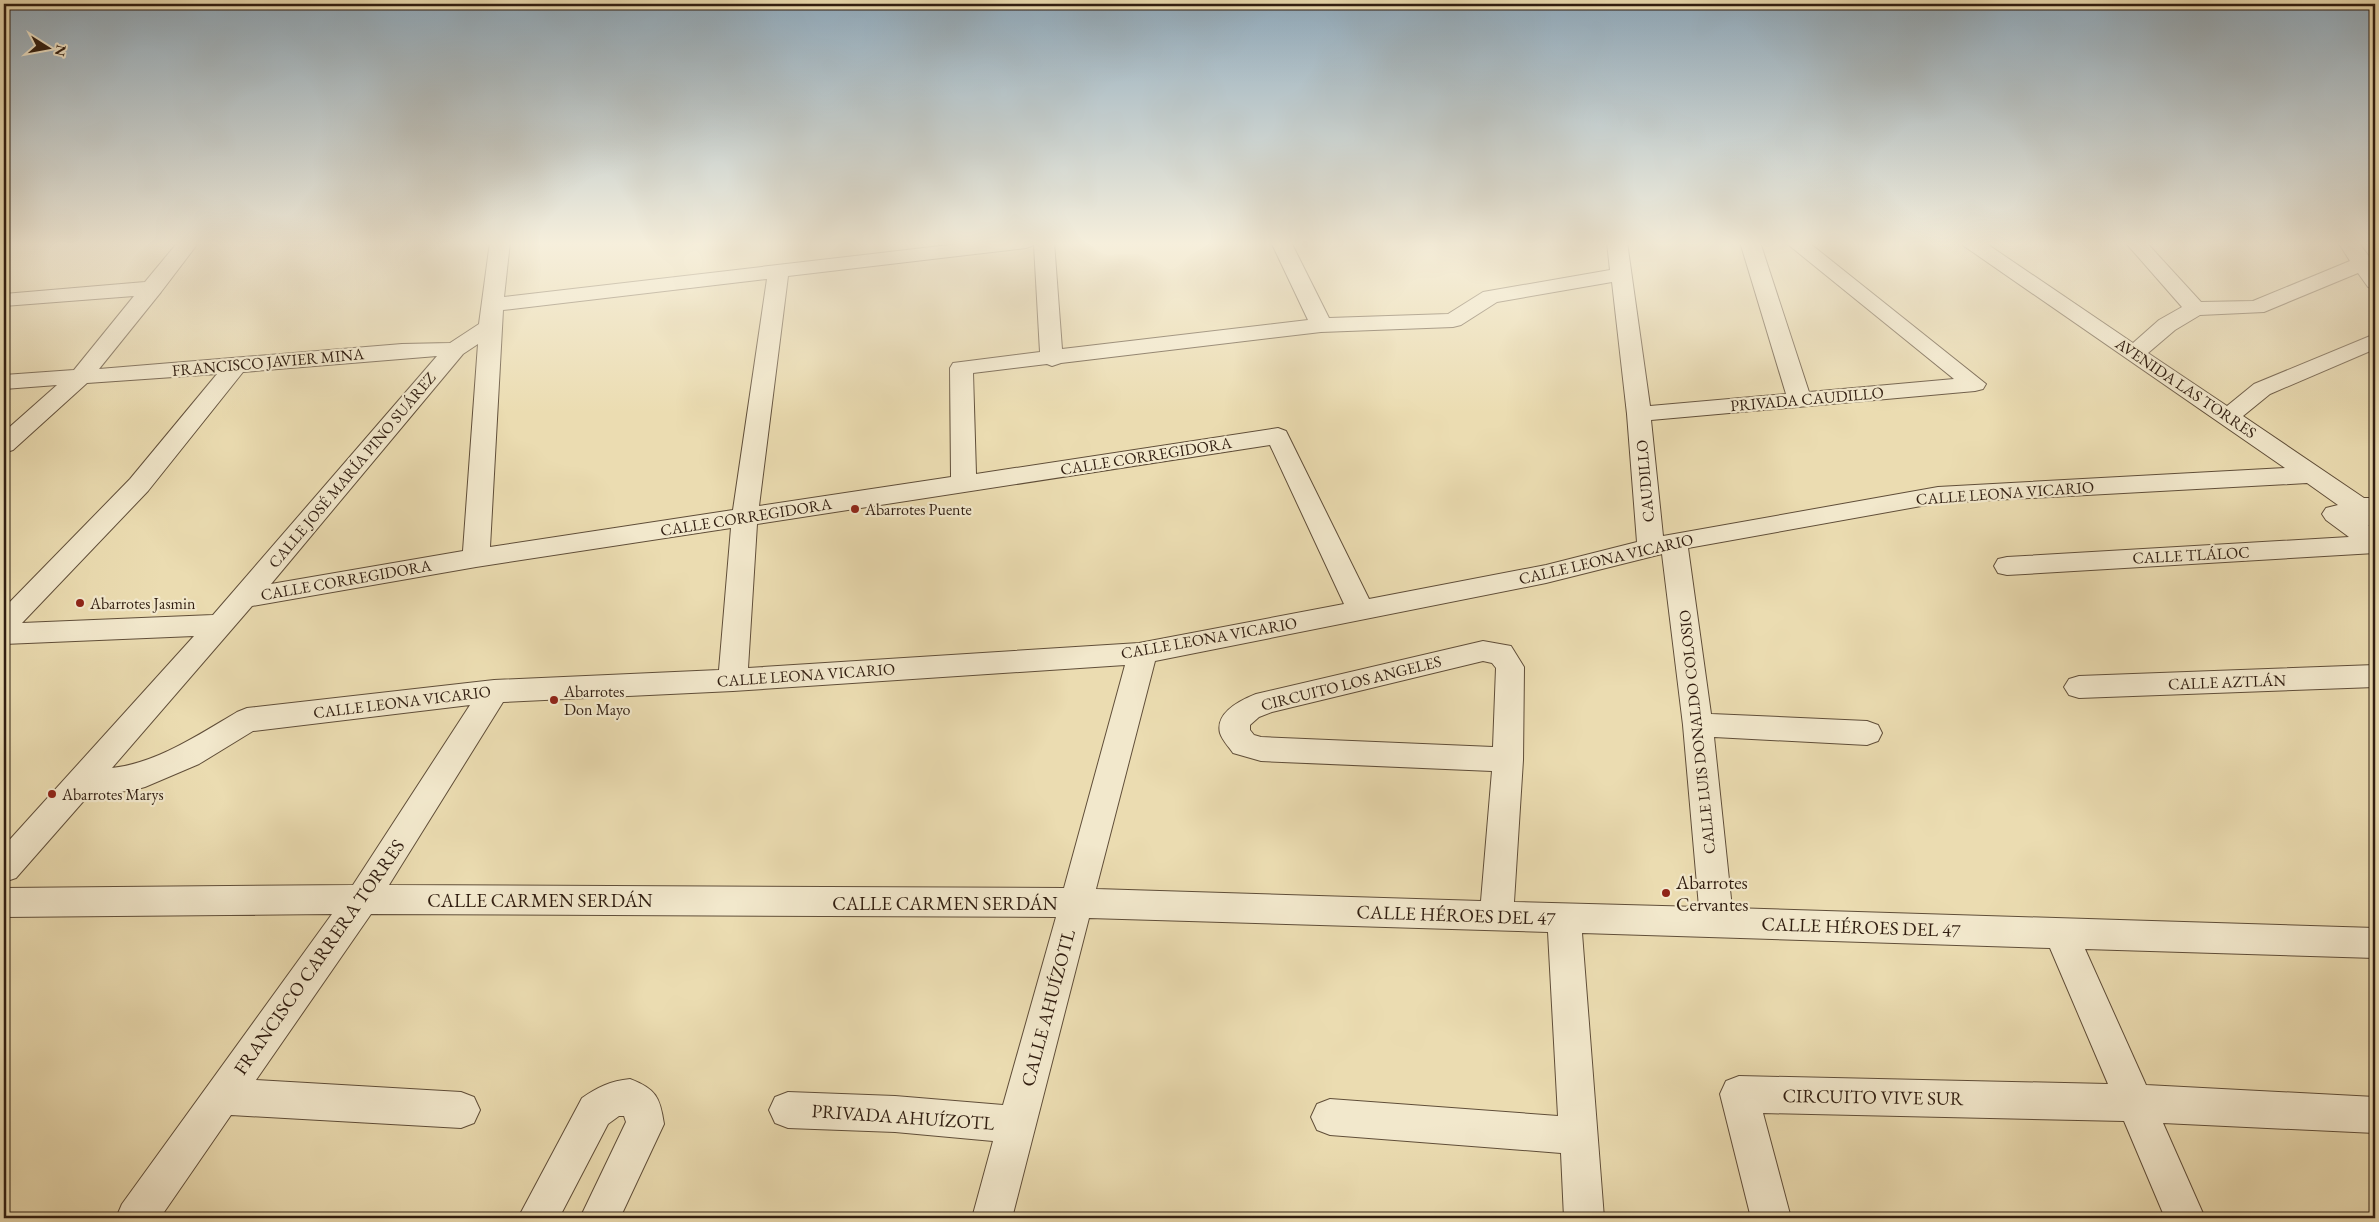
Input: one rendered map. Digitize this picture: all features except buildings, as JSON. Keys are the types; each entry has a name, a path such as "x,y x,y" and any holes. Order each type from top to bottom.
{"street":[{"path":"4,445 82,376 145,299"},
{"path":"476,558 494,299"},
{"path":"492,316 605,299"},
{"path":"733,680 745,517 774,299"},
{"path":"1048,299 1052,359"},
{"path":"1308,299 1321,325"},
{"path":"964,484 961,368 1052,359 1321,325 1453,320 1488,299"},
{"name":"CAUDILLO","path":"1625,299 1639,414 1663,545"},
{"path":"1768,299 1800,400"},
{"name":"PRIVADA CAUDILLO","path":"1639,414 1975,384 1867,299"},
{"name":"AVENIDA LAS TORRES","path":"2055,299 2312,475 2370,510"},
{"path":"2186,299 2196,310"},
{"path":"2134,353 2167,325 2196,310 2256,307 2276,299"},
{"name":"CALLE JOSÉ MARÍA PINO SUÁREZ","path":"4,868 221,625 455,349 492,316"},
{"path":"2227,417 2262,389 2375,341"},
{"name":"FRANCISCO JAVIER MINA","path":"4,382 236,366 402,351 455,349"},
{"path":"4,625 139,485 236,366"},
{"name":"CALLE CORREGIDORA","path":"244,598 476,558 1278,436 1361,610"},
{"name":"CALLE LEONA VICARIO","path":"80,784 134,778 188,755 247,720 494,691 733,680 1143,653 1546,574 1663,545 1938,495 2312,475"},
{"path":"2282,476 2375,543"},
{"path":"2335,514 2370,510"},
{"name":"CALLE TLÁLOC","path":"2008,566 2375,543"},
{"name":"CALLE LUIS DONALDO COLOSIO","path":"1663,545 1698,725 1717,922"},
{"path":"4,634 221,625"},
{"name":"CIRCUITO LOS ANGELES","path":"1496,916 1508,760 1510,667 1501,653 1483,651 1266,702 1249,709 1236,721 1235,732 1244,744 1261,748 1508,760"},
{"name":"CALLE AHUÍZOTL","path":"992,1218 1143,653"},
{"name":"CALLE AZTLÁN","path":"2079,687 2375,676"},
{"name":"FRANCISCO CARRERA TORRES","path":"136,1218 362,900 494,691"},
{"path":"1698,725 1867,732"},
{"name":"CALLE CARMEN SERDÁN","path":"4,902 362,900 1076,903"},
{"name":"CALLE HÉROES DEL 47","path":"1076,903 2375,942"},
{"path":"1564,918 1584,1218"},
{"path":"2061,934 2185,1218"},
{"name":"CIRCUITO VIVE SUR","path":"1771,1218 1739,1094 2135,1102"},
{"path":"223,1096 461,1110"},
{"path":"538,1218 595,1110 612,1099 630,1098 643,1107 645,1124 600,1218"},
{"path":"2135,1102 2375,1115"},
{"name":"PRIVADA AHUÍZOTL","path":"788,1110 895,1114 1017,1125"},
{"path":"1330,1117 1579,1136"}],"place":[{"name":"Abarrotes Puente","path":"855,509"},
{"name":"Abarrotes Jasmin","path":"80,603"},
{"name":"Abarrotes Don Mayo","path":"554,700"},
{"name":"Abarrotes Marys","path":"52,794"},
{"name":"Abarrotes Cervantes","path":"1666,893"}]}
